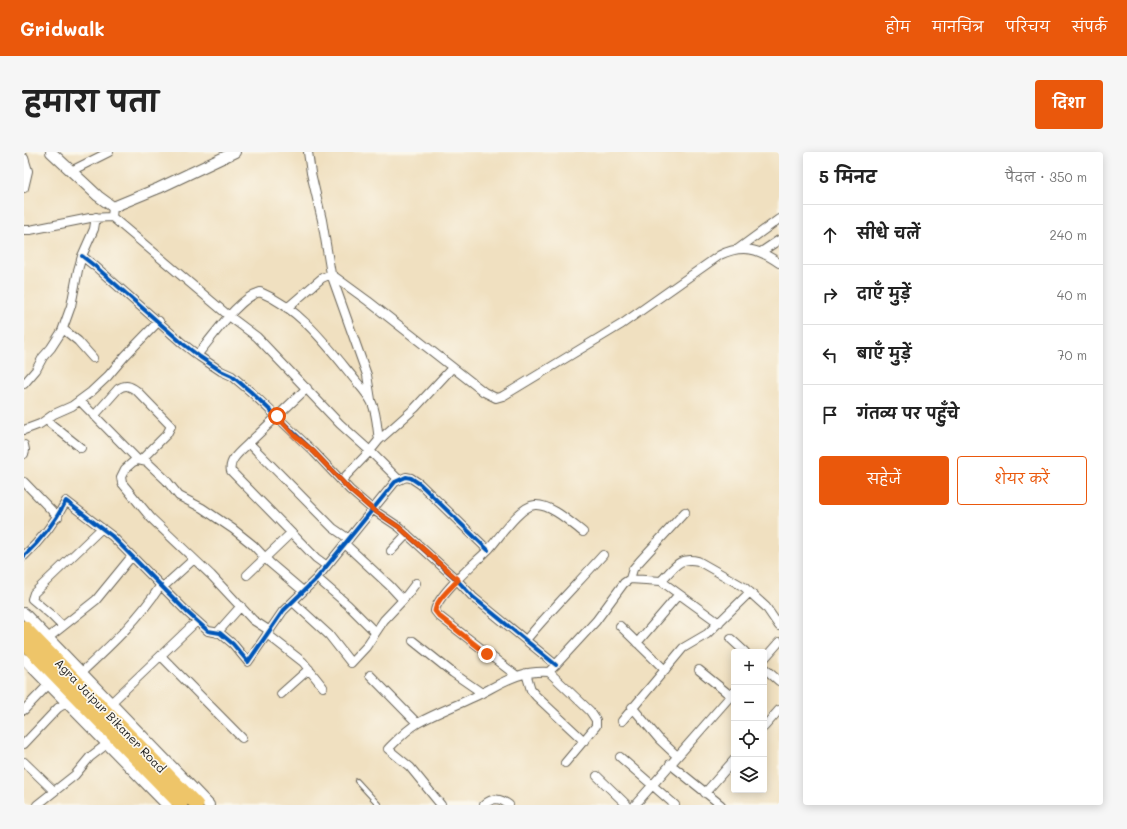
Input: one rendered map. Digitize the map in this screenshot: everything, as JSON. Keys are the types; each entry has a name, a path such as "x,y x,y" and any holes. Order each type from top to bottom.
{"highway":[{"name":"Agra Jaipur Bikaner Road","path":"24,628 197,805"},
{"name":"Agra Jaipur Bikaner Road","path":"24,643 180,805"}],"street":[{"path":"51,152 98,196 112,212 229,316 257,337 340,424 399,480"},
{"path":"71,172 109,152"},
{"path":"24,230 96,218 112,212 235,152"},
{"path":"308,152 331,274 367,375 379,440"},
{"path":"24,158 28,171 24,188"},
{"path":"24,384 36,370 43,357 51,348 63,329 71,306 82,256 94,229 96,218"},
{"path":"331,274 410,333 452,368 484,392 496,398 503,396 622,324 720,256 738,249 779,219"},
{"path":"761,252 779,240"},
{"path":"738,249 761,252 779,263"},
{"path":"82,256 197,355 221,371 232,376 277,416 350,490 372,509 406,534 458,580 473,597 556,665"},
{"path":"287,308 322,278 331,274"},
{"path":"197,355 246,298 260,292 278,301 310,327 335,355 372,402"},
{"path":"24,430 40,424 54,414 72,406 80,400 108,376 158,321"},
{"path":"63,329 78,341 93,358"},
{"path":"341,481 379,440 415,408 452,368"},
{"path":"94,416 118,389 123,386 131,386 171,426 167,434 140,460 133,462 122,473 120,477 122,482 151,518 194,559 253,620 303,662 323,687"},
{"path":"307,388 249,443 232,461 230,466 231,471 291,533 316,558 327,566"},
{"path":"80,400 94,416 140,460 154,467 179,496 202,508 233,529 253,545 303,591"},
{"path":"46,420 80,448"},
{"path":"249,443 402,600"},
{"path":"24,445 24,454"},
{"path":"24,556 37,543 58,517 66,501 102,528 208,632 220,633 233,644 248,662 283,611 327,566 372,509 395,482 399,480 406,477 411,478 420,484 488,550"},
{"path":"24,482 58,517"},
{"path":"517,676 439,616 435,611 436,607 440,600 467,569 488,550 517,517 528,508 535,505 543,506 555,512 583,532"},
{"path":"630,579 633,569 685,512"},
{"path":"62,626 32,599 34,593 102,528"},
{"path":"248,575 291,533"},
{"path":"391,551 406,534"},
{"path":"526,640 544,618 574,588 603,555"},
{"path":"48,638 96,600 132,556"},
{"path":"82,672 128,628 162,586 194,559"},
{"path":"661,581 681,561 691,559 698,561 744,587 766,607 779,626"},
{"path":"316,578 348,605 376,632"},
{"path":"441,805 410,767 388,749 402,734 417,723 517,676 549,672 596,621 624,583 630,579 661,581 719,623"},
{"path":"293,602 329,635 351,663 366,647 384,620 416,583"},
{"path":"622,721 632,707 683,648 707,634 750,592"},
{"path":"637,643 679,594"},
{"path":"217,633 241,606"},
{"path":"24,613 209,805"},
{"path":"111,703 197,622"},
{"path":"620,626 664,670"},
{"path":"731,639 742,649"},
{"path":"413,641 482,693"},
{"path":"767,656 779,642"},
{"path":"161,656 242,738"},
{"path":"24,659 167,805"},
{"path":"281,694 309,669"},
{"path":"699,670 731,693"},
{"path":"767,671 779,681"},
{"path":"549,672 590,710 596,720 596,726 565,763"},
{"path":"526,674 531,690 536,696 584,741"},
{"path":"370,675 417,723"},
{"path":"24,710 49,684"},
{"path":"635,805 731,696"},
{"path":"24,744 58,708 66,702"},
{"path":"632,707 659,739 677,756"},
{"path":"767,724 779,710"},
{"path":"38,805 75,775 90,757 107,744"},
{"path":"620,757 675,805"},
{"path":"25,764 54,791"},
{"path":"670,764 721,805"},
{"path":"706,793 731,764"},
{"path":"597,776 627,805"},
{"path":"484,805 491,799 496,798 509,805"}],"lane":[{"path":"357,781 378,805"}],"cycle path":[{"path":"82,256 182,343 221,371 232,376 251,392 314,452 350,490 372,509 399,527 457,580 473,597 556,665"},
{"path":"24,556 47,530 66,501 112,536 188,613 208,631 220,633 233,644 248,662 283,611 317,578 395,482 406,477 411,478 420,484 488,550"}],"route":[{"path":"277,416 294,435 314,452 350,490 372,509 399,527 447,572 458,580 440,600 435,611 439,616 487,654"}]}
